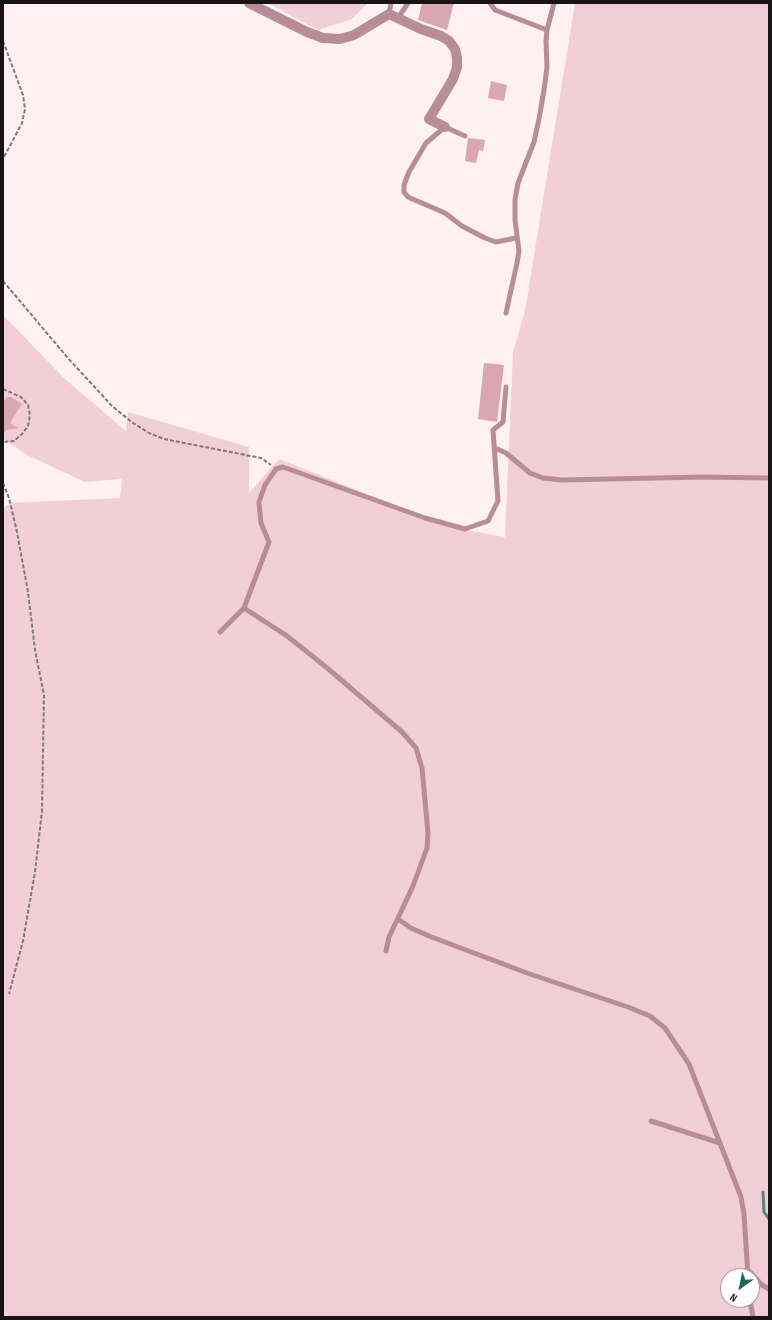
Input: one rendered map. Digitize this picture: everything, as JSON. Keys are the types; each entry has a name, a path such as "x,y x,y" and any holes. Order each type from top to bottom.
{"street":[{"path":"249,3 307,32 323,38 340,39 354,35 394,16 421,29 441,36 455,49 457,67 453,79 429,119 445,127"}],"lane":[{"path":"391,3 394,16 408,3"},
{"path":"490,3 495,10 547,30"},
{"path":"506,313 518,263 519,251 516,238 515,200 518,182 534,142 540,112 546,67 547,30 554,3"},
{"path":"465,136 445,127 426,143 409,172 404,185 404,192 408,197 445,213 462,226 485,238 496,242 516,238"},
{"path":"220,632 244,608 269,542 261,523 259,502 265,485 276,469 283,467 425,518 465,529 488,521 498,501 493,430 503,422 506,387"},
{"path":"495,448 506,453 530,473 543,478 562,480 703,477 769,478"},
{"path":"244,608 287,636 326,667 402,732 416,748 422,768 428,833 427,848 413,886 388,937 386,951"},
{"path":"398,919 411,928 429,936 527,973 628,1006 650,1016 665,1028 689,1064 741,1197 744,1214 748,1268"},
{"path":"651,1121 720,1144"},
{"path":"760,1282 769,1289"}],"path":[{"path":"3,41 23,95 25,109 22,123 17,135 3,158"},
{"path":"3,281 77,368 112,406 133,422 149,433 164,439 261,458 276,469"},
{"path":"3,389 21,397 28,405 30,415 28,426 22,434 14,441 3,442"},
{"path":"3,483 9,498 17,532 28,592 35,650 44,695 42,811 35,872 23,941 9,994"}],"shaded area":[{"path":"268,3 368,3 352,19 318,30"},
{"path":"575,3 769,3 769,1317 3,1317 3,508 11,503 120,498 122,479 85,482 27,455 3,439 3,315 66,380 126,431 128,412 249,447 249,493 279,459 450,527 505,537 513,352 525,311"}],"building":[{"path":"422,3 454,3 447,30 418,20"},
{"path":"491,81 507,85 504,101 488,98"},
{"path":"468,138 485,140 483,151 479,150 476,163 465,161"},
{"path":"484,363 504,365 497,422 478,419"},
{"path":"7,397 11,397 22,404 10,423 18,428 6,430 3,435 3,403"}],"waterway":[{"path":"763,1192 764,1212 769,1219"}]}
